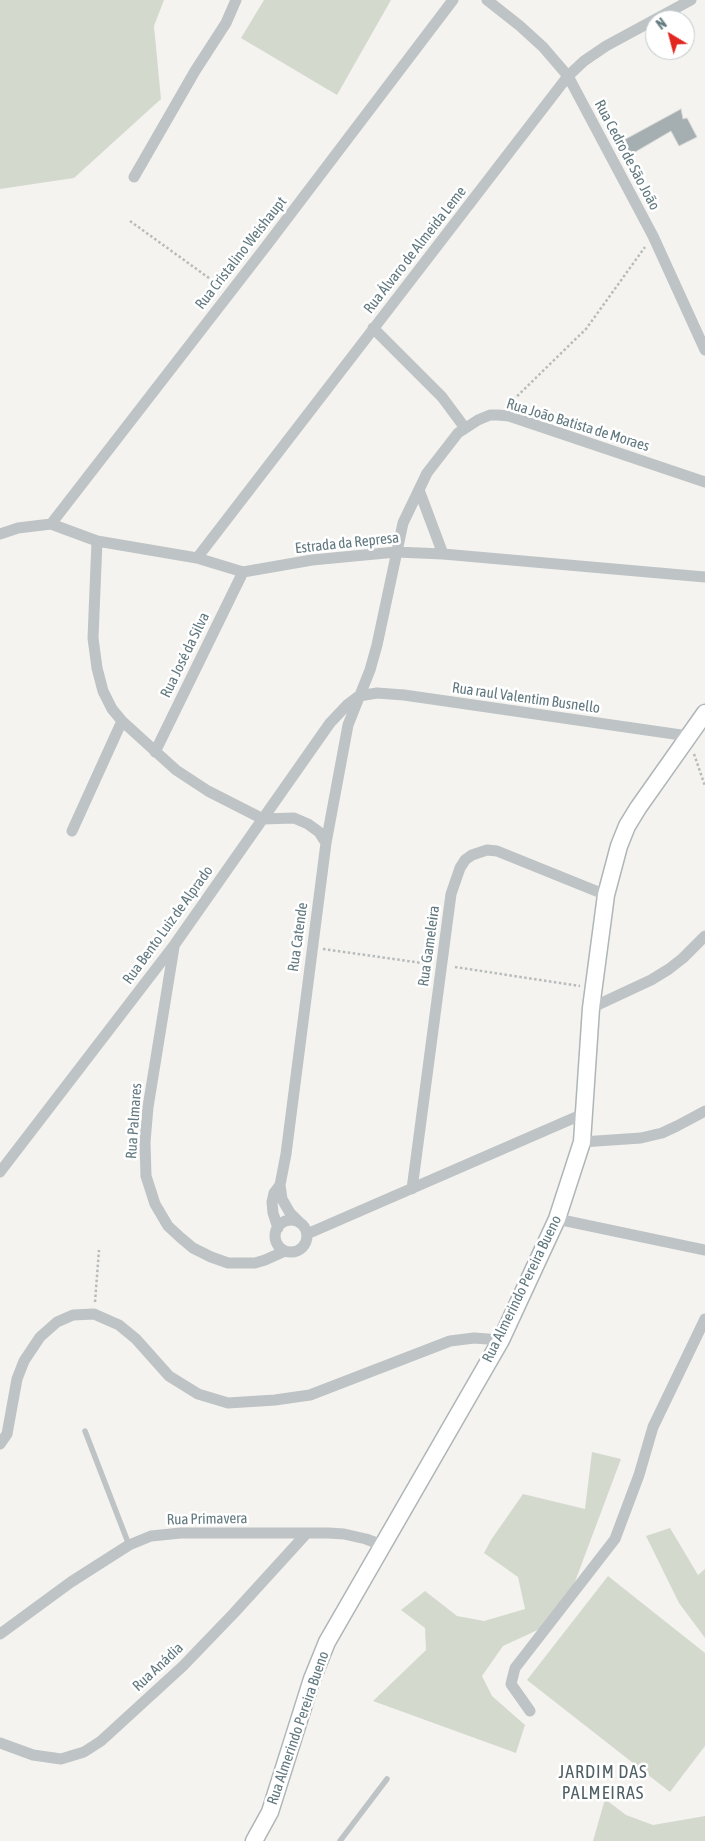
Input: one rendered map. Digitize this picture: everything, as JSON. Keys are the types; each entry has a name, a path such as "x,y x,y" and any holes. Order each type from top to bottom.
{"main road":[{"name":"Rua Almerindo Pereira Bueno","path":"254,1841 270,1812 319,1660 327,1642 501,1340 557,1219 582,1142 591,1008 606,895 619,846 638,808 705,713"}],"street":[{"path":"134,177 195,71 226,22 236,0"},
{"name":"Rua Cristalino Weishaupt","path":"51,524 453,0"},
{"name":"Rua Cedro de São João","path":"487,0 544,47 568,76 653,236 705,350"},
{"name":"Rua Álvaro de Almeida Leme","path":"197,558 568,76 584,61 606,46 691,0"},
{"path":"373,328 442,397 465,428"},
{"name":"Rua João Batista de Moraes","path":"359,696 370,670 377,645 403,524 427,473 445,449 465,428 490,415 509,416 705,482"},
{"path":"419,490 443,554"},
{"name":"Estrada da Represa","path":"0,534 18,528 51,524 97,540 197,558 243,572 312,560 396,552 443,554 705,577"},
{"path":"97,540 93,638 103,691 112,709 155,752 176,770 208,792 263,819 294,818 308,824 319,832 326,843"},
{"name":"Rua José da Silva","path":"155,752 243,572"},
{"name":"Rua raul Valentim Busnello","path":"359,696 378,693 404,695 688,736"},
{"name":"Rua Bento Luiz de Alprado","path":"0,1172 175,944 330,723 347,705 359,696"},
{"name":"Rua Catende","path":"299,1222 290,1213 282,1199 280,1185 286,1154 326,843 348,725 359,696"},
{"path":"72,831 122,721"},
{"name":"Rua Gameleira","path":"412,1188 451,894 460,868 472,855 487,850 497,851 606,895"},
{"path":"591,1008 652,980 669,970 705,936"},
{"name":"Rua Palmares","path":"175,944 148,1107 145,1142 146,1176 155,1204 168,1226 192,1248 211,1257 228,1263 244,1264 265,1260 286,1251 296,1251 301,1249 307,1239 307,1234 584,1114"},
{"path":"582,1142 641,1138 662,1133 705,1111"},
{"name":"Rua Catende","path":"278,1228 272,1202 274,1193 280,1185"},
{"path":"557,1219 705,1250"},
{"path":"286,1251 281,1248 276,1240 278,1228 284,1222 289,1220 299,1222 304,1226 307,1234"},
{"path":"0,1444 7,1434 17,1380 24,1361 40,1337 57,1322 73,1315 94,1314 120,1325 136,1339 169,1376 198,1394 228,1403 268,1401 310,1395 450,1341 474,1338 501,1340"},
{"path":"530,1711 511,1684 516,1668 615,1539 639,1475 652,1427 705,1319"},
{"name":"Rua Primavera","path":"0,1634 71,1582 129,1544 151,1536 182,1533 344,1534 382,1545"},
{"name":"Rua Anádia","path":"0,1743 33,1755 61,1759 84,1752 101,1741 182,1666 234,1613 306,1534"}],"lane":[{"path":"85,1431 129,1544"},
{"path":"340,1841 387,1779"}],"path":[{"path":"130,221 229,293"},
{"path":"498,415 586,329 653,236"},
{"path":"688,736 705,786"},
{"path":"94,1314 99,1250"}],"shaded area":[{"path":"0,0 164,0 154,26 161,99 74,178 0,189"},
{"path":"264,0 391,0 337,95 241,38"},
{"path":"592,1452 621,1459 573,1587 544,1627 503,1646 482,1676 492,1696 525,1725 516,1753 373,1701 426,1650 425,1628 401,1610 425,1591 457,1616 484,1621 525,1609 518,1577 484,1553 523,1494 585,1509"},
{"path":"670,1528 698,1575 705,1569 705,1638 679,1603 646,1536"},
{"path":"608,1576 705,1653 705,1746 670,1792 527,1680"},
{"path":"605,1799 626,1815 653,1825 705,1816 705,1841 593,1841"}],"building":[{"path":"681,109 683,119 687,118 697,137 679,146 671,131 630,155 624,140"}],"district":[{"name":"JARDIM DAS PALMEIRAS","path":"603,1782"}]}
